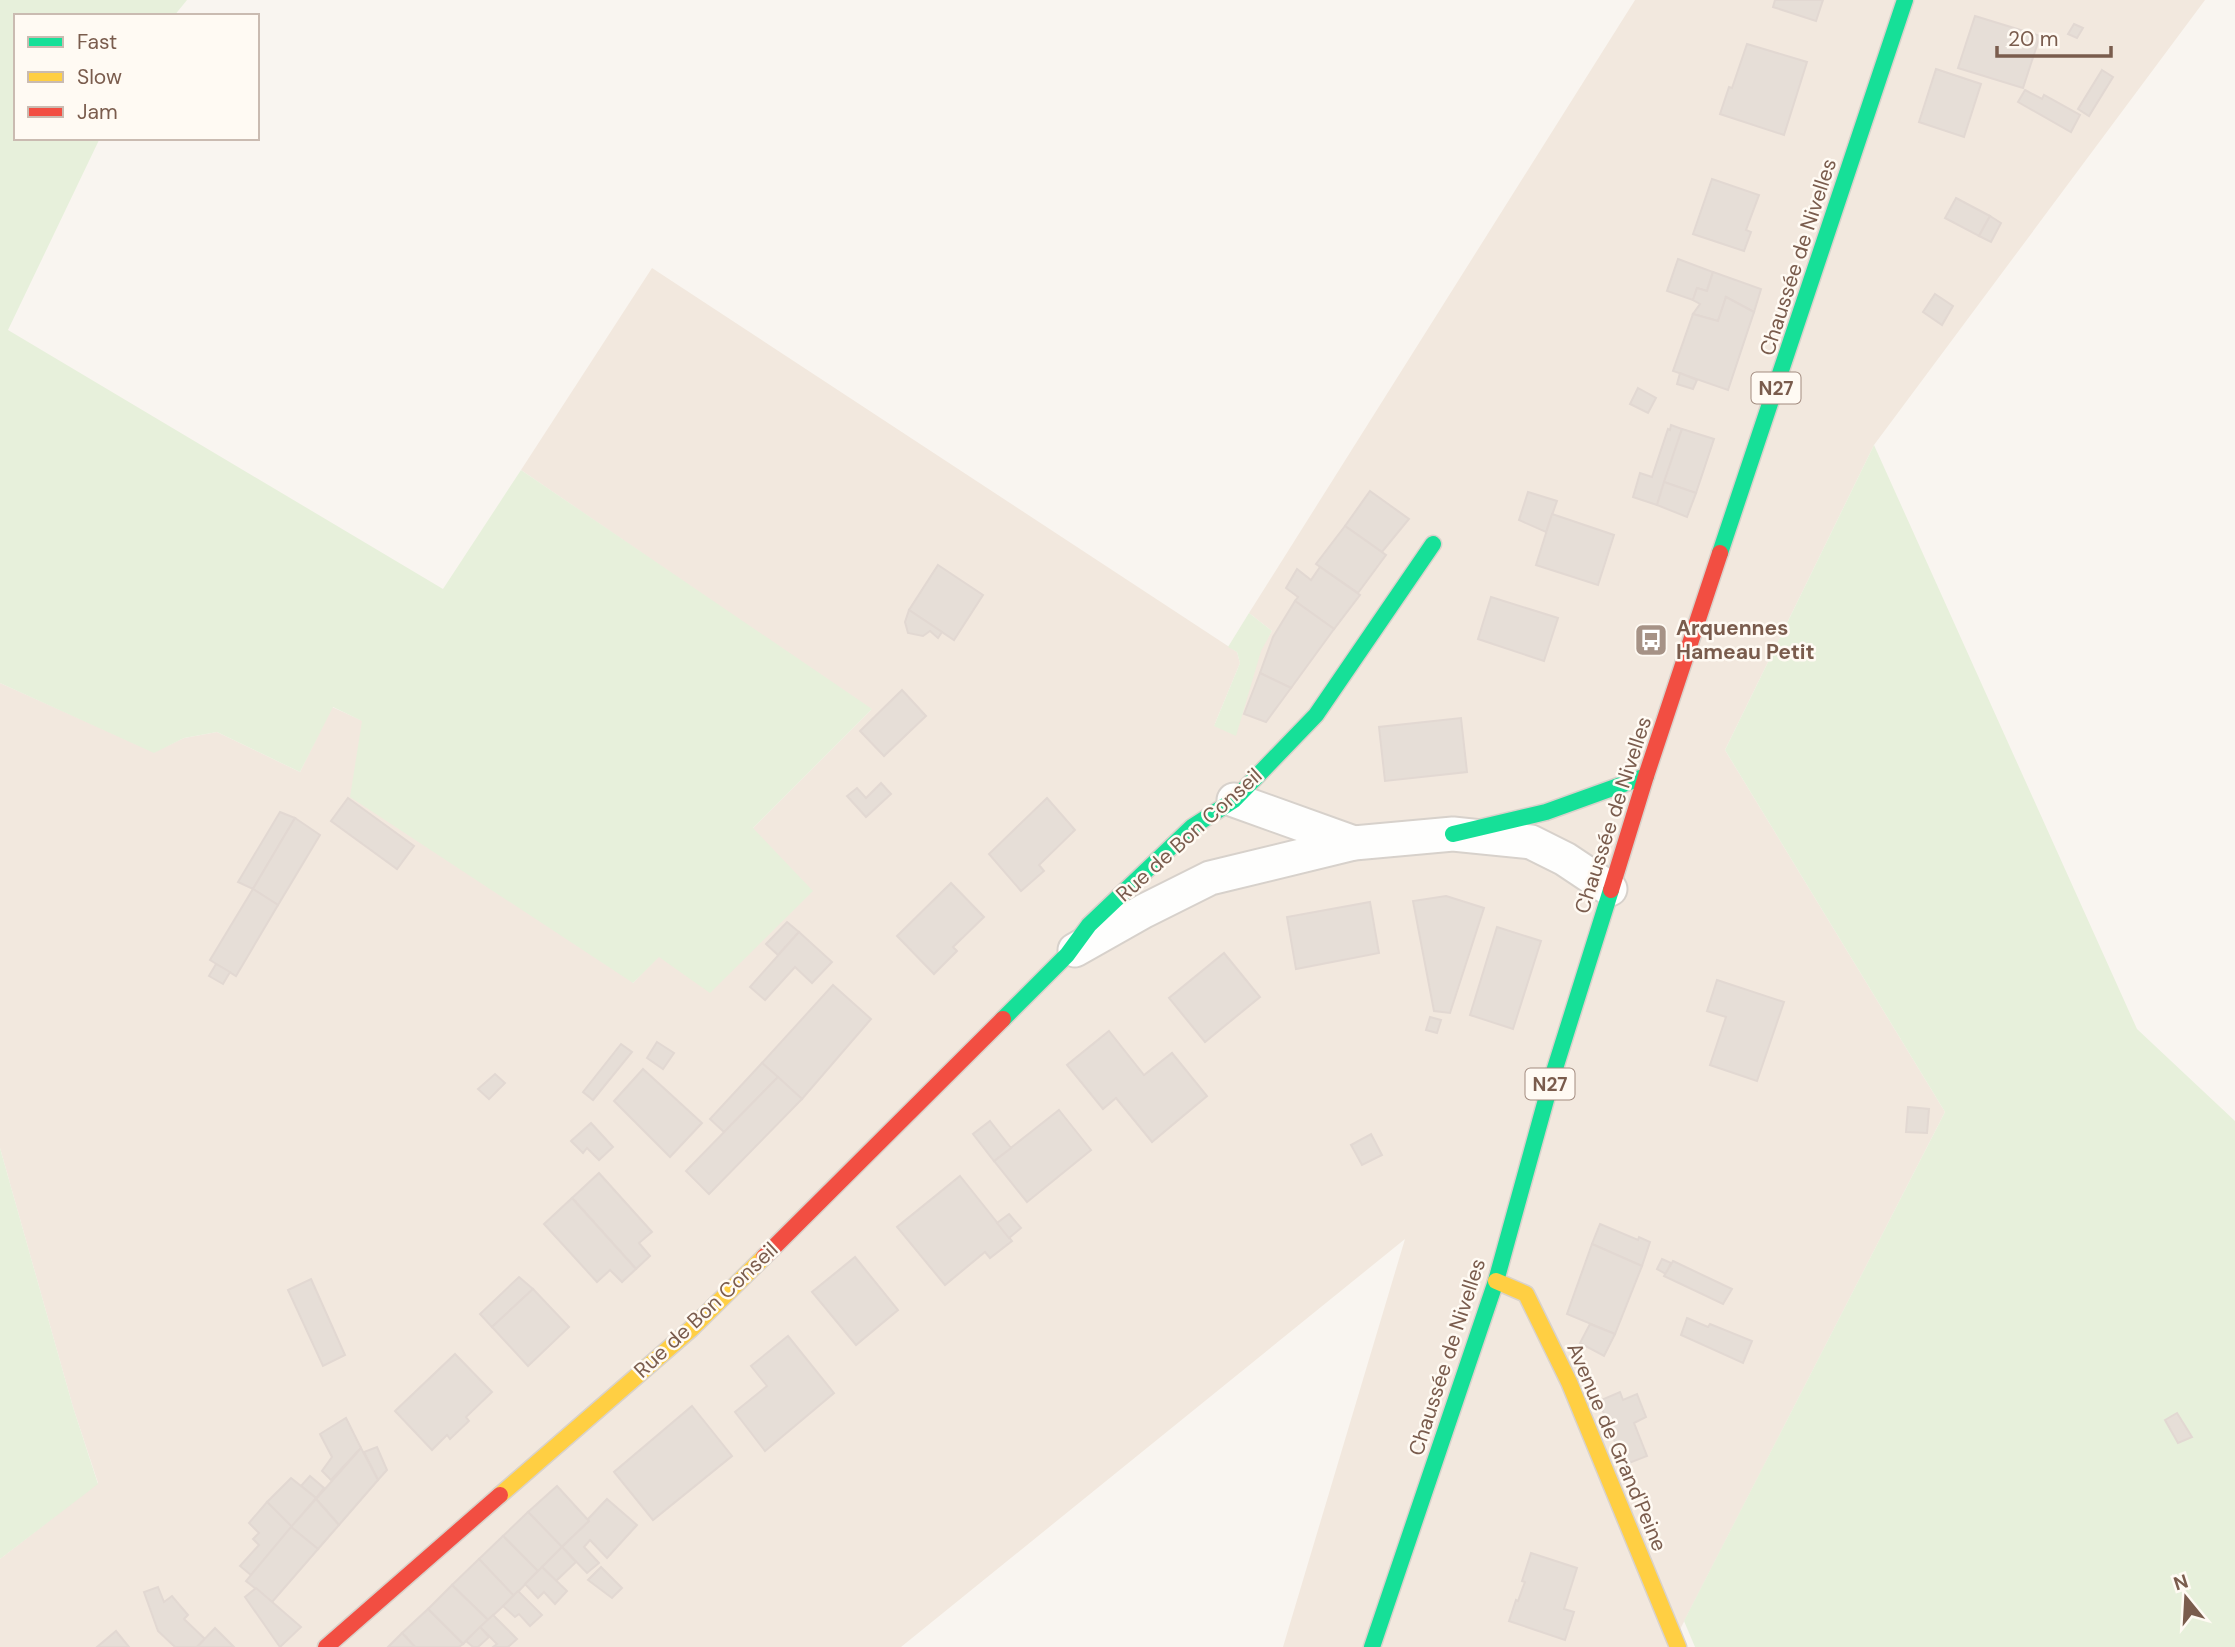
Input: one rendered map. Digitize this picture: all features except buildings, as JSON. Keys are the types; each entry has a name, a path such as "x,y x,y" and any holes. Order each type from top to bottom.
{"street":[{"name":"Chaussée de Nivelles","path":"1372,1647 1496,1281 1552,1077 1646,776 1905,0"},
{"name":"Rue de Bon Conseil","path":"326,1647 691,1329 1067,955 1089,925 1192,827 1234,800 1316,715 1433,544"},
{"path":"1453,834 1546,812 1646,776"},
{"path":"1234,800 1354,843"},
{"name":"Rue de Bon Conseil","path":"1067,955 1144,911 1210,878 1354,843 1453,834 1531,842 1565,859 1610,889"},
{"name":"Avenue de Grand'Peine","path":"1496,1281 1526,1294 1569,1382 1678,1647"}],"shaded area":[{"path":"1635,0 2205,0 1874,445 1725,750 1945,1112 1671,1647 1283,1647 1405,1239 901,1647 0,1647 0,1559 98,1483 73,1407 0,1148 0,683 154,752 184,738 217,732 300,772 332,707 363,721 633,983 658,956 753,828 871,710 521,470 652,268 1237,652 1240,663 1214,726 1272,631 1249,613"}],"green space":[{"path":"0,0 187,0 176,14 14,14 14,140 99,140 8,330 443,589 521,470 872,709 753,828 813,891 710,993 659,957 633,983 350,797 362,721 333,707 300,772 217,732 184,738 154,753 0,683"},
{"path":"1874,445 2137,1029 2235,1121 2235,1647 1695,1647 1684,1621 1945,1112 1725,750"},
{"path":"1249,613 1272,631 1261,651 1236,736 1214,726 1240,663 1237,652 1228,647"},
{"path":"0,1148 73,1407 98,1484 0,1559"}],"traffic: fast":[{"path":"1720,553 1905,0"},
{"path":"1003,1019 1067,955 1089,925 1192,827 1234,800 1316,715 1433,544"},
{"path":"1453,834 1546,812 1646,776"},
{"path":"1372,1647 1496,1281 1552,1078 1611,890"}],"traffic: slow":[{"path":"500,1495 691,1329 764,1257"},
{"path":"1496,1281 1526,1294 1569,1382 1678,1647"}],"traffic: jam":[{"path":"1611,890 1720,553"},
{"path":"764,1257 1003,1019"},
{"path":"326,1647 500,1495"}],"place":[{"name":"Arquennes Hameau Petit","path":"1651,640"}]}
